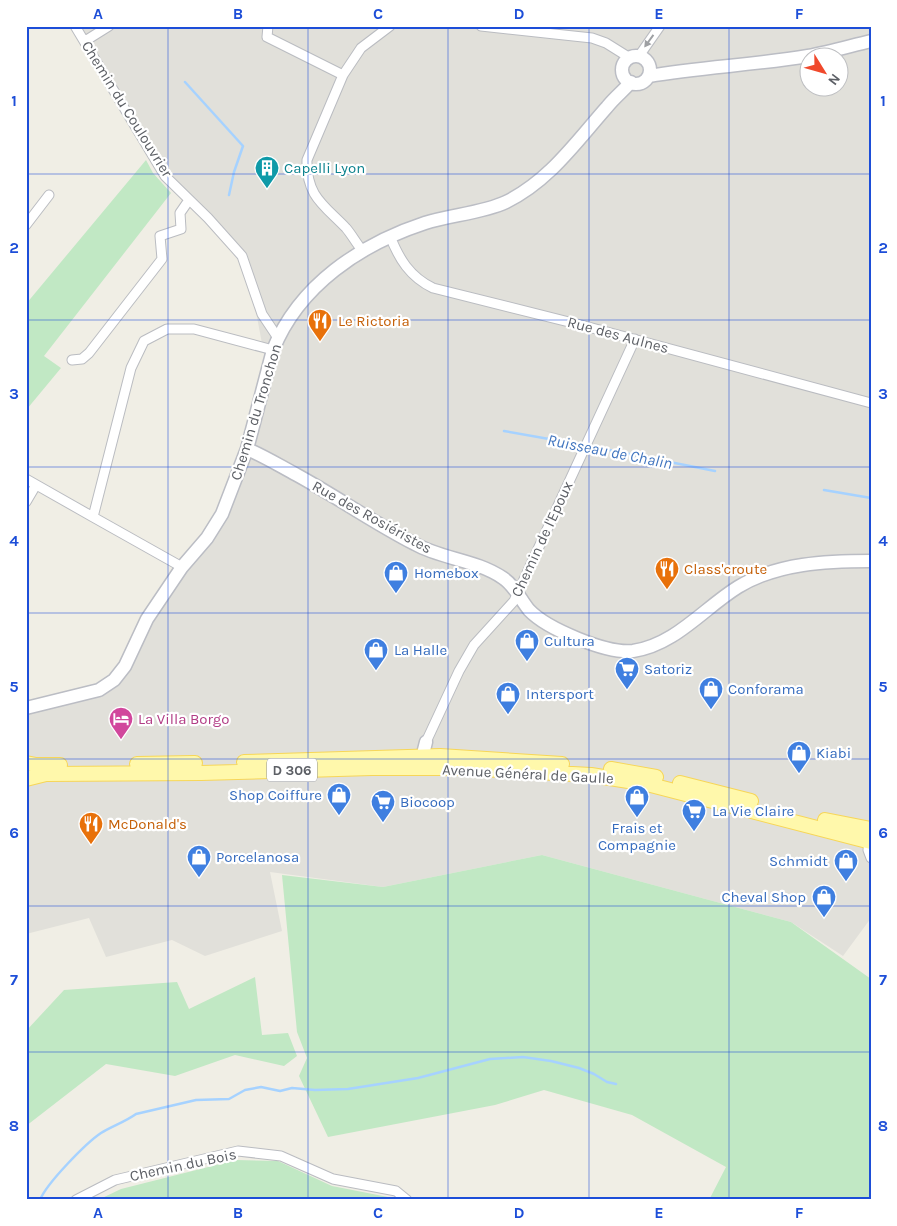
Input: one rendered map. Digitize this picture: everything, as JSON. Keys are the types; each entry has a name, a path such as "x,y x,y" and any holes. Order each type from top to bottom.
{"main road":[{"name":"Avenue Général de Gaulle","path":"26,779 46,774 201,773 372,768 459,757 584,765 634,772 712,790 842,824 870,837"},
{"name":"Avenue Général de Gaulle","path":"26,763 36,765 421,762"}],"street":[{"name":"Chemin du Coulouvrier","path":"75,26 159,167 242,256 262,314 275,344"},
{"path":"85,42 108,26"},
{"path":"268,26 267,37 343,75"},
{"path":"362,250 352,235 319,201 309,183 307,160 343,75 361,48 390,26"},
{"path":"481,26 592,38 606,43 631,59 646,60 649,71 645,80 640,83 627,79 623,68 631,59 660,26"},
{"path":"649,71 681,70 779,60 871,41"},
{"name":"Chemin du Tronchon","path":"29,710 99,690 114,680 125,666 147,619 182,568 207,538 222,514 246,449 275,344 291,316 311,292 330,273 362,250 390,236 426,223 505,202 542,179 571,150 627,79"},
{"path":"26,225 50,195"},
{"path":"72,360 82,359 89,353 162,259 160,236 181,230 180,213 189,200"},
{"name":"Rue des Aulnes","path":"390,236 402,263 421,282 433,288 634,339 871,403"},
{"path":"93,517 130,368 144,341 167,329 194,330 275,344"},
{"name":"Chemin de l'Epoux","path":"421,762 426,742 459,671 474,646 510,605 517,592 634,339"},
{"name":"Rue des Rosiéristes","path":"246,449 294,474 422,548 490,571 504,578 517,592 529,610 561,630 592,644 619,652 647,648 665,640 740,586 778,570 847,561 871,561"},
{"path":"26,479 182,568"},
{"path":"26,502 36,485"},
{"path":"870,837 868,850 871,858"},
{"name":"Chemin du Bois","path":"76,1200 115,1180 238,1151 281,1156 333,1179 396,1191 407,1200"}],"shaded area":[{"path":"75,26 871,26 871,918 843,956 791,922 542,855 383,887 270,872 282,931 205,956 172,940 106,957 89,918 26,934 26,711 114,679 225,512 267,370 246,259 239,245 162,166"}],"green space":[{"path":"146,160 153,173 171,193 44,356 61,368 27,409 26,304"},
{"path":"542,855 791,922 871,979 871,1200 709,1200 726,1167 632,1115 544,1090 495,1105 328,1137 299,1076 307,1058 297,1032 282,875 383,887"},
{"path":"255,977 262,1035 288,1033 297,1056 284,1066 235,1055 175,1076 106,1064 26,1126 26,1031 64,990 177,982 189,1009"},
{"path":"236,1160 278,1161 332,1186 393,1198 395,1200 98,1200 121,1189"}],"waterway":[{"name":"Ruisseau de Chalin","path":"185,82 243,146 234,172 229,195"},
{"name":"Ruisseau de Chalin","path":"504,431 583,445"},
{"name":"Ruisseau de Chalin","path":"589,446 715,471"},
{"name":"Ruisseau de Chalin","path":"824,490 871,498"},
{"path":"40,1200 50,1184 86,1145 105,1131 136,1114 196,1100 229,1099 245,1090 261,1087 280,1091 292,1088 315,1090 348,1089 418,1078 490,1059 523,1057 579,1068 607,1082 616,1084"}],"place":[{"name":"Capelli Lyon","path":"267,189"},
{"name":"Le Rictoria","path":"320,342"},
{"name":"Class'croute","path":"667,590"},
{"name":"Homebox","path":"396,594"},
{"name":"Cultura","path":"527,662"},
{"name":"La Halle","path":"376,671"},
{"name":"Satoriz","path":"627,690"},
{"name":"Conforama","path":"711,710"},
{"name":"Intersport","path":"508,715"},
{"name":"La Villa Borgo","path":"121,740"},
{"name":"Kiabi","path":"799,774"},
{"name":"Shop Coiffure","path":"339,816"},
{"name":"Frais et Compagnie","path":"637,818"},
{"name":"Biocoop","path":"383,823"},
{"name":"La Vie Claire","path":"694,832"},
{"name":"McDonald's","path":"91,845"},
{"name":"Porcelanosa","path":"199,878"},
{"name":"Schmidt","path":"846,882"},
{"name":"Cheval Shop","path":"824,918"}]}
